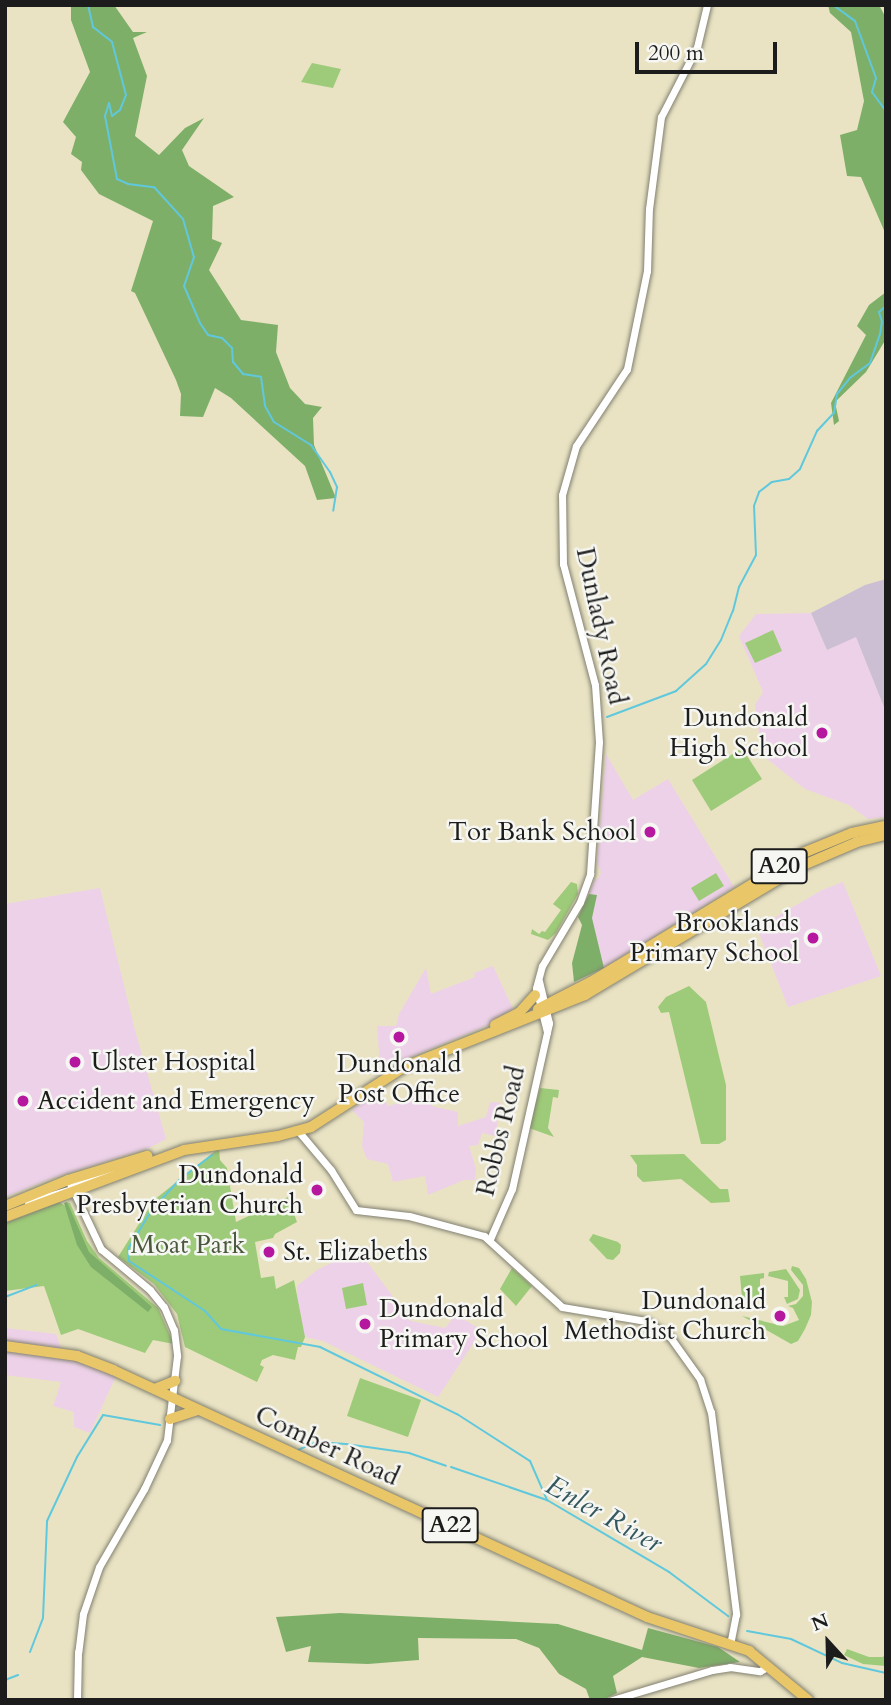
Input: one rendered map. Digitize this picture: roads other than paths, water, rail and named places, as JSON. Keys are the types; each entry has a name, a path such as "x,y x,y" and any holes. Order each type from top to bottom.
{"highway":[{"name":"A20","path":"544,1010 803,853 842,836 886,825"},
{"name":"A20","path":"5,1217 71,1186 160,1152 299,1132 321,1122 392,1073 601,986 817,857 857,842 886,835"},
{"path":"468,1041 474,1033 519,1013 536,995"},
{"name":"A20","path":"10,1204 115,1174 184,1150"},
{"name":"Comber Road","path":"5,1346 77,1356 173,1397 647,1617 749,1651 808,1700"},
{"path":"154,1389 175,1381"},
{"path":"170,1419 199,1409"}],"street":[{"name":"Dunlady Road","path":"544,1010 536,995 539,980 546,960 580,902 590,874 599,742 595,685 564,564 562,495 576,446 627,369 648,271 648,221 661,117 697,47 707,5"},
{"path":"539,980 544,1010"},
{"name":"Robbs Road","path":"490,1239 512,1189 547,1032 544,1010"},
{"path":"299,1132 331,1170 356,1210 409,1216 490,1239 562,1307 646,1321 666,1332 700,1379 711,1412 736,1614 730,1644"},
{"path":"80,1206 85,1191 115,1174"},
{"path":"71,1186 101,1249 150,1290 168,1313 176,1343 175,1381 167,1440 144,1489 113,1540 90,1591 79,1644 77,1700"},
{"path":"612,1700 712,1670 730,1667 760,1671 769,1666"}],"waterway":[{"path":"88,5 93,27 112,42 126,95 120,110 112,116 109,103 105,116 117,179 128,184 154,187 183,219 194,257 184,286 200,323 208,335 222,338 232,348 233,362 243,374 261,377 265,406 274,422 311,445 337,487 333,511"},
{"path":"833,5 855,21 876,78 872,92 886,111"},
{"path":"607,717 676,691 706,664 721,640 739,587 756,555 754,506 759,492 772,482 789,479 800,469 817,431 834,413 837,394 851,377 870,363 880,334 882,322 879,312 886,306"},
{"path":"212,1155 181,1178 151,1211 128,1249 129,1261 205,1311 221,1329 320,1347 457,1414 530,1461 547,1500"},
{"path":"5,1297 37,1285"},
{"path":"30,1652 43,1618 47,1521 77,1457 103,1415 160,1425"},
{"name":"Enler River","path":"298,1450 316,1442 346,1444 409,1453 446,1466"},
{"name":"Enler River","path":"451,1467 547,1500 669,1572 728,1616"},
{"name":"Enler River","path":"747,1631 791,1639 842,1663 886,1673"},
{"path":"5,1680 18,1675"}],"place":[{"name":"Dundonald High School","path":"822,733"},
{"name":"Tor Bank School","path":"650,832"},
{"name":"Brooklands Primary School","path":"813,938"},
{"name":"Dundonald Post Office","path":"399,1037"},
{"name":"Ulster Hospital","path":"75,1062"},
{"name":"Accident and Emergency","path":"23,1101"},
{"name":"Dundonald Presbyterian Church","path":"317,1190"},
{"name":"St. Elizabeths","path":"269,1252"},
{"name":"Dundonald Methodist Church","path":"780,1316"},
{"name":"Dundonald Primary School","path":"365,1324"}],"park label":[{"name":"Moat Park","path":"188,1245"}]}
